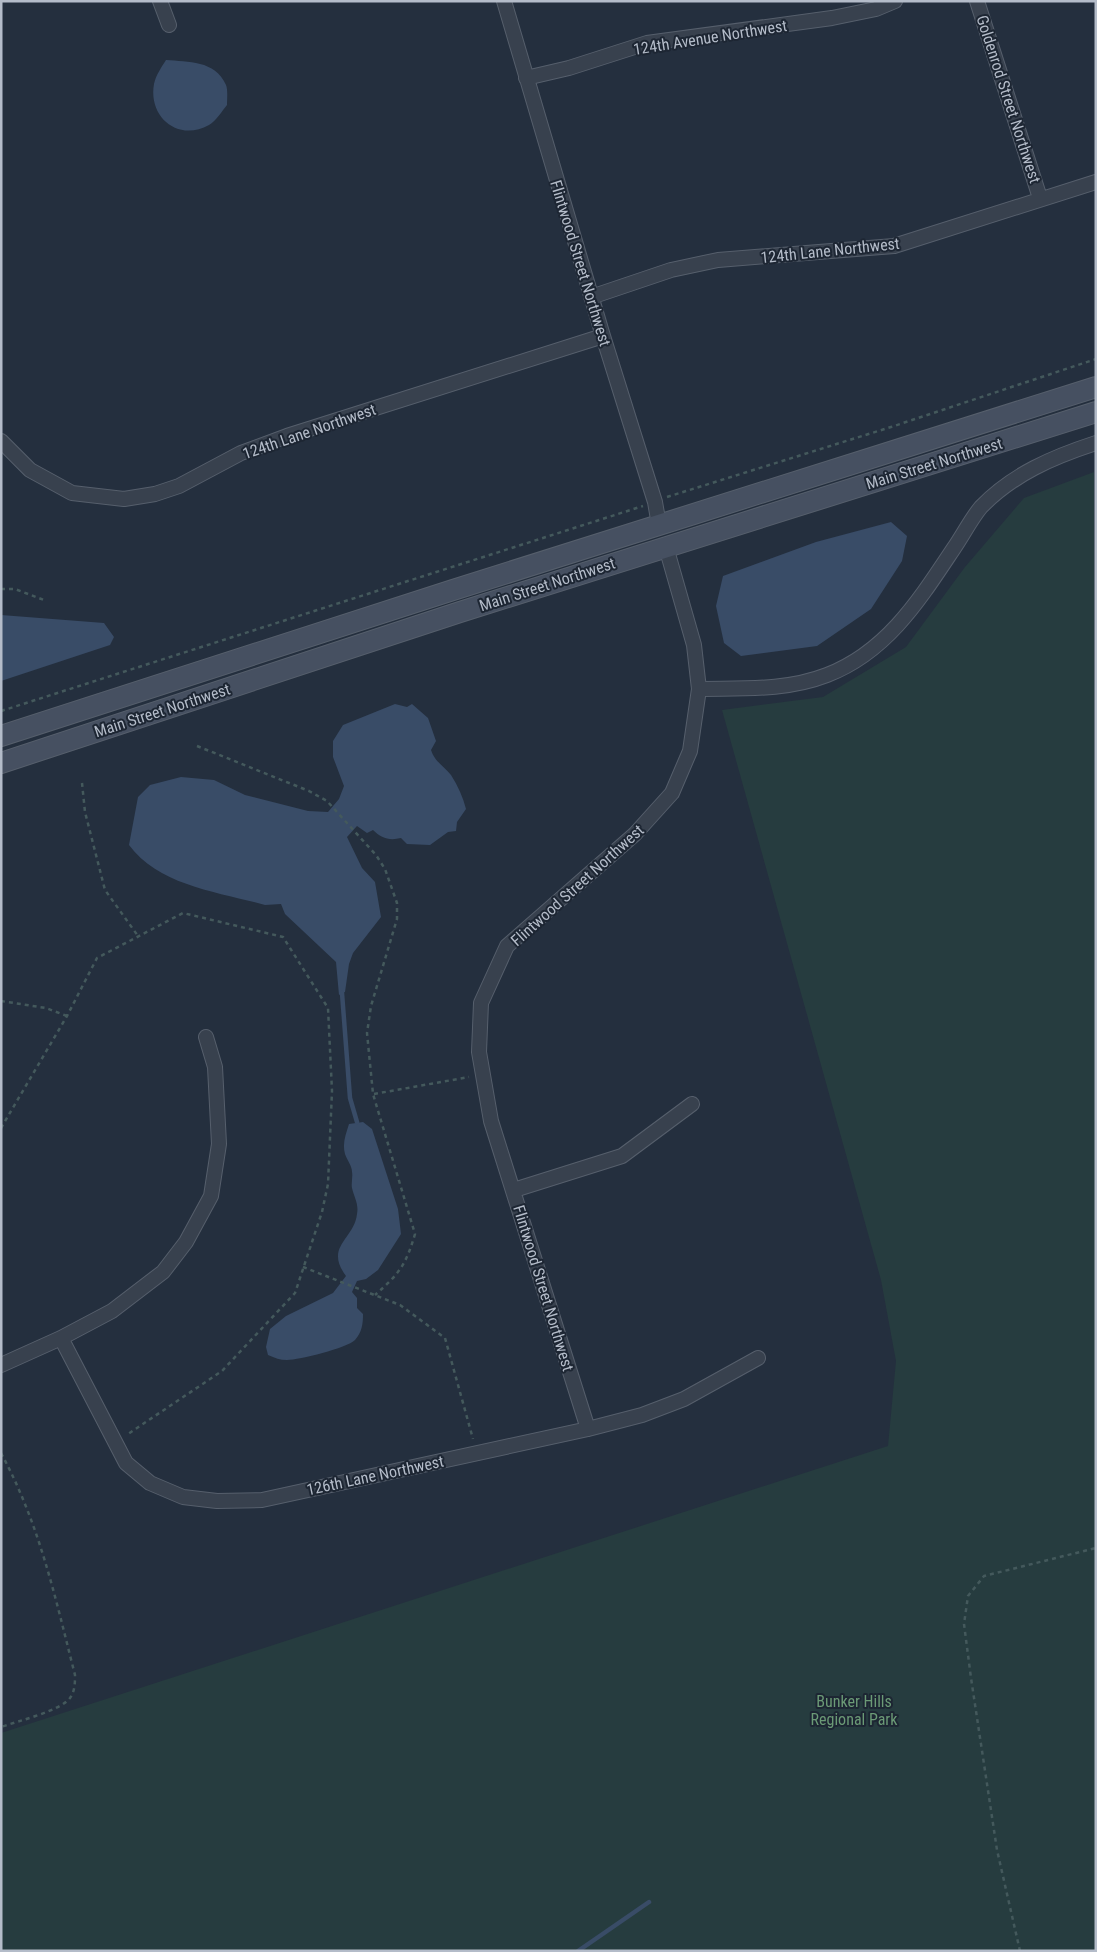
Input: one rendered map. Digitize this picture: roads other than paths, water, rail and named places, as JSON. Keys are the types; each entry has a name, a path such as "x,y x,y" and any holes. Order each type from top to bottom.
{"main road":[{"name":"Main Street Northwest","path":"1,736 659,524 1096,387"},
{"name":"Main Street Northwest","path":"1,763 460,612 1096,412"}],"street":[{"path":"160,1 169,25"},
{"name":"Flintwood Street Northwest","path":"504,1 591,297 655,502 659,524"},
{"name":"124th Avenue Northwest","path":"526,78 568,68 647,43 832,18 876,9 895,1"},
{"name":"Goldenrod Street Northwest","path":"977,1 1040,198"},
{"name":"124th Lane Northwest","path":"591,297 671,270 718,260 894,246 1040,198 1096,182"},
{"name":"124th Lane Northwest","path":"1,441 30,470 72,493 124,499 155,494 179,486 241,453 287,436 603,336"},
{"path":"699,689 794,685 828,675 864,655 887,637 906,618 981,508 1016,477 1050,458 1096,443"},
{"name":"Flintwood Street Northwest","path":"588,1429 491,1121 479,1052 481,1003 508,946 635,834 672,793 690,751 699,689 694,644 666,547"},
{"path":"1,1365 61,1338 112,1311 163,1272 186,1242 211,1196 219,1144 215,1066 206,1037"},
{"path":"514,1190 622,1156 692,1104"},
{"name":"126th Lane Northwest","path":"61,1338 126,1464 150,1483 183,1497 217,1501 262,1500 588,1429 642,1415 684,1399 758,1358"}],"water":[{"path":"166,60 200,64 215,71 221,77 227,87 227,105 212,123 197,129 186,130 176,128 161,116 153,96 154,84"},
{"path":"891,522 907,536 902,561 871,609 817,646 741,656 724,643 716,606 723,576 816,542"},
{"path":"1,615 104,623 114,637 110,645 1,681"},
{"path":"395,704 407,707 412,704 428,718 436,741 431,750 437,761 454,779 466,809 457,822 456,831 448,832 430,845 407,844 401,838 386,838 373,830 367,833 357,826 347,837 362,868 375,882 381,917 353,953 349,964 345,992 339,995 336,962 285,914 281,904 265,905 191,886 156,870 129,845 138,797 150,785 181,777 214,780 245,795 308,811 328,812 339,799 344,786 333,757 333,741 343,725"},
{"path":"363,1122 372,1129 398,1209 401,1234 378,1270 366,1279 357,1281 352,1292 357,1298 357,1308 363,1314 362,1328 355,1340 333,1350 302,1358 287,1360 273,1357 268,1355 266,1347 270,1329 286,1316 333,1293 346,1276 340,1266 339,1250 355,1223 357,1204 352,1188 352,1170 345,1154 344,1142 349,1124"}],"waterway":[{"path":"342,993 350,1098 357,1122"},
{"path":"578,1951 649,1902"}],"park label":[{"name":"Bunker Hills Regional Park","path":"854,1710"}]}
